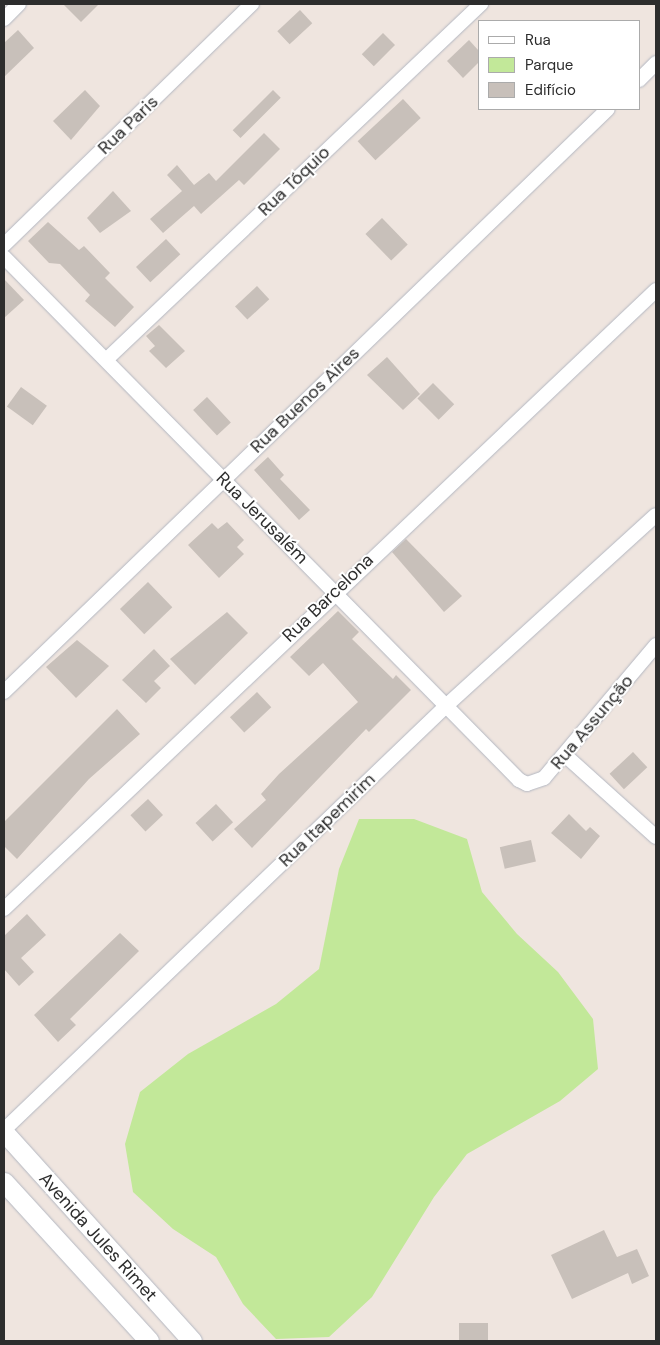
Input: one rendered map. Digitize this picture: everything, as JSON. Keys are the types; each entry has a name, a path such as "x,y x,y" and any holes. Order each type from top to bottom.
{"main road":[{"name":"Avenida Jules Rimet","path":"4,1131 192,1341"},
{"name":"Avenida Jules Rimet","path":"4,1182 149,1341"}],"street":[{"path":"4,19 19,4"},
{"name":"Rua Paris","path":"4,245 252,4"},
{"name":"Rua Tóquio","path":"108,359 481,4"},
{"path":"640,79 656,63"},
{"name":"Rua Buenos Aires","path":"4,692 607,110"},
{"name":"Rua Jerusalém","path":"4,257 108,359 223,479 519,780"},
{"name":"Rua Barcelona","path":"4,909 334,592 656,290"},
{"name":"Rua Itapemirim","path":"4,1131 447,705 656,515"},
{"name":"Rua Assunção","path":"519,780 527,784 544,778 566,756 656,648"},
{"path":"566,756 656,837"}],"green space":[{"path":"359,819 414,819 467,839 482,892 517,934 558,972 593,1019 598,1069 560,1101 467,1154 434,1197 372,1297 329,1337 276,1339 243,1304 216,1257 173,1229 133,1192 125,1144 140,1092 188,1054 276,1004 319,969 339,869"}],"building":[{"path":"63,4 99,4 81,22"},
{"path":"300,10 312,23 290,44 277,31"},
{"path":"18,30 34,48 4,77 4,43"},
{"path":"383,33 395,45 374,66 362,54"},
{"path":"469,40 478,50 478,63 463,78 447,61"},
{"path":"85,90 100,106 71,140 53,121"},
{"path":"273,90 281,98 240,138 233,130"},
{"path":"403,99 421,118 375,160 358,141"},
{"path":"264,133 280,149 244,185 239,180 201,214 194,206 163,233 150,219 182,191 167,175 177,165 194,185 209,173 216,181"},
{"path":"113,191 131,211 100,233 87,218"},
{"path":"382,218 408,245 391,261 365,234"},
{"path":"48,222 79,250 84,246 110,273 105,278 134,307 115,327 85,301 90,295 60,264 49,263 28,241"},
{"path":"166,239 180,254 150,282 136,267"},
{"path":"4,279 24,300 4,318"},
{"path":"257,286 269,299 247,320 235,306"},
{"path":"159,325 185,351 166,368 149,351 155,346 146,336"},
{"path":"387,357 420,394 403,410 367,375"},
{"path":"433,383 454,404 439,420 417,399"},
{"path":"21,387 47,406 33,425 7,406"},
{"path":"207,397 231,423 217,436 193,410"},
{"path":"268,457 284,475 280,479 310,510 299,520 254,470"},
{"path":"227,522 244,540 237,547 244,554 219,578 188,545 212,523 218,529"},
{"path":"406,539 462,596 444,612 392,552"},
{"path":"148,582 172,607 144,634 120,609"},
{"path":"338,611 359,632 352,639 393,679 396,675 411,690 369,732 366,729 252,848 234,829 266,800 261,794 279,774 358,702 323,663 309,676 290,657"},
{"path":"227,612 248,633 195,685 170,659"},
{"path":"77,640 109,666 76,698 46,667"},
{"path":"154,649 170,666 154,681 161,688 146,703 122,680"},
{"path":"257,692 271,707 244,733 230,717"},
{"path":"117,709 140,734 89,779 17,859 4,846 4,822"},
{"path":"633,752 647,767 624,789 610,774"},
{"path":"148,799 163,815 145,831 130,815"},
{"path":"216,804 233,822 213,841 196,823"},
{"path":"569,814 586,831 590,827 600,836 581,859 551,833"},
{"path":"531,840 536,861 505,869 500,847"},
{"path":"27,914 46,935 21,958 34,972 19,986 4,969 4,936"},
{"path":"120,933 139,951 70,1019 76,1025 58,1042 34,1015"},
{"path":"604,1230 617,1257 637,1249 649,1276 632,1284 628,1273 572,1299 551,1255"},
{"path":"459,1323 488,1323 488,1341 459,1341"}]}
